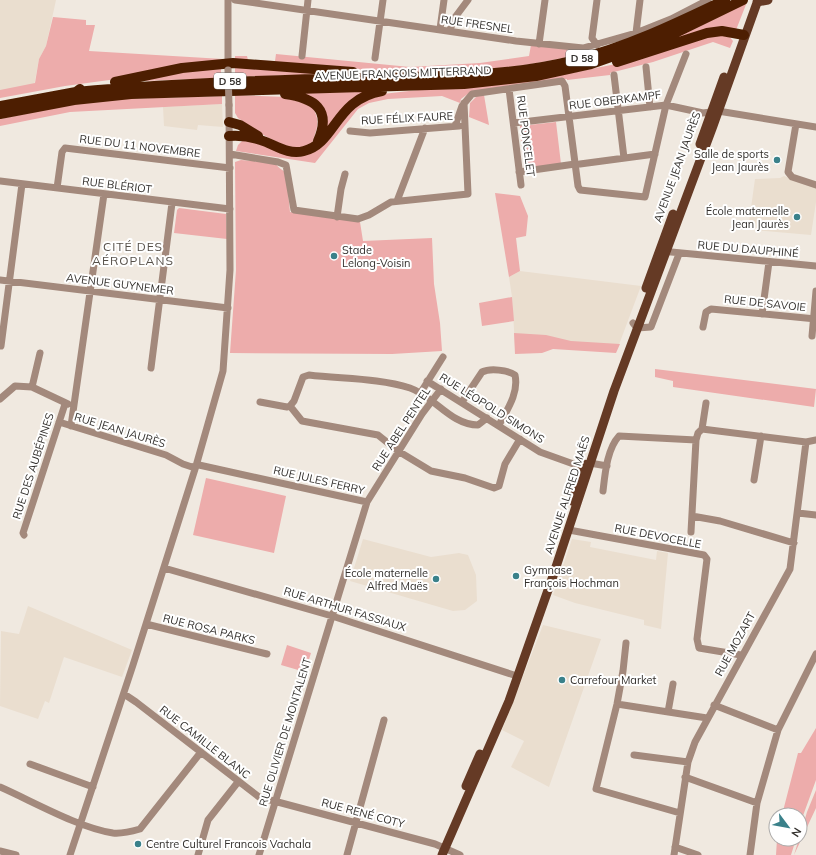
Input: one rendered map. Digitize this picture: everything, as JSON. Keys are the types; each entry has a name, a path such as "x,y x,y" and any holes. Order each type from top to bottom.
{"highway":[{"name":"AVENUE FRANÇOIS MITTERRAND","path":"75,96 212,82 492,74 571,61 607,51 666,29 725,0"},
{"name":"AVENUE FRANÇOIS MITTERRAND","path":"75,96 464,84 536,76 591,64 669,36 743,0"},
{"path":"591,64 602,65 623,60 717,31 727,31 742,35"},
{"path":"75,96 85,86 111,83 182,68 228,67 367,73 385,77"},
{"path":"230,136 246,136 294,152 304,151 324,138 346,109 357,99 370,93 413,86"},
{"path":"266,90 303,97 316,105 321,113 322,119 320,135 316,144"},
{"name":"D 58","path":"0,106 75,96"},
{"name":"D 58","path":"0,114 75,96"},
{"path":"229,122 240,125 259,136 264,141"}],"main road":[{"path":"755,0 768,0"},
{"name":"AVENUE JEAN JAURÈS","path":"662,251 755,0"},
{"name":"AVENUE ALFRED MAËS","path":"436,855 442,849 498,728 587,464 662,251"},
{"name":"AVENUE ALFRED MAËS","path":"516,676 569,530 587,464 626,341 635,326"}],"street":[{"path":"70,855 124,694 164,568 196,466 223,371 230,270 228,0"},
{"name":"RUE FRESNEL","path":"235,0 539,44 583,48 636,33 671,19 708,0"},
{"path":"302,56 308,0"},
{"path":"375,58 383,0"},
{"path":"440,29 444,0"},
{"path":"450,31 453,20 468,0"},
{"path":"539,44 545,0"},
{"path":"597,0 592,38 597,45"},
{"path":"636,33 640,0"},
{"path":"455,126 462,106 472,94 564,82 568,116 577,164 578,186 580,190 645,197 666,105 686,54"},
{"path":"646,67 650,107"},
{"path":"614,76 624,158"},
{"name":"RUE PONCELET","path":"509,89 521,185"},
{"path":"230,154 283,163 288,168 294,210 337,217 361,219 384,205 397,201 468,194 464,103"},
{"name":"RUE OBERKAMPF","path":"514,122 666,105 816,127"},
{"path":"796,124 788,172 792,176 816,185"},
{"name":"RUE FÉLIX FAURE","path":"350,131 370,133 465,126"},
{"path":"397,201 425,128"},
{"path":"408,130 420,141"},
{"name":"RUE DU 11 NOVEMBRE","path":"56,188 62,152 65,148 230,168"},
{"path":"519,172 654,154"},
{"path":"337,217 341,189 346,174"},
{"name":"RUE BLÉRIOT","path":"0,181 230,209"},
{"path":"1,346 22,184"},
{"path":"400,192 406,200"},
{"path":"71,426 104,194"},
{"path":"151,368 172,203"},
{"name":"RUE DU DAUPHINÉ","path":"662,251 679,254 816,266"},
{"path":"635,326 651,327 679,254"},
{"path":"762,314 769,262"},
{"name":"AVENUE GUYNEMER","path":"0,280 228,308"},
{"path":"812,336 816,291"},
{"name":"RUE DE SAVOIE","path":"703,327 706,312 711,309 814,319"},
{"path":"32,387 40,353"},
{"path":"421,392 443,357"},
{"path":"462,402 482,372 487,369 511,372 515,375 517,382 515,394 498,425"},
{"path":"260,402 286,407 290,406 294,402 303,377 309,375 392,384 421,392 432,399 437,406 468,425 478,425 487,418"},
{"name":"RUE LÉOPOLD SIMONS","path":"427,381 540,452 587,464 606,466"},
{"path":"1,395 15,386 32,387 65,404 74,406"},
{"name":"RUE ABEL PENTEL","path":"367,502 432,399 441,389"},
{"path":"691,532 696,440 698,433 702,429 706,403"},
{"name":"RUE DES AUBÉPINES","path":"24,535 23,533 65,404"},
{"path":"290,406 302,421 378,434 398,451 431,471 465,478 494,488 499,486 505,464 520,439"},
{"name":"RUE JEAN JAURÈS","path":"59,422 166,455 192,467 196,466"},
{"path":"702,429 806,442 816,440"},
{"path":"603,492 606,466 615,440 619,436 696,440"},
{"path":"754,480 761,436"},
{"name":"RUE MOZART","path":"674,855 688,762 707,718 790,570 806,442"},
{"name":"RUE JULES FERRY","path":"196,466 199,464 367,502 332,616"},
{"path":"798,513 816,515"},
{"path":"692,516 720,521 794,543"},
{"name":"RUE DEVOCELLE","path":"569,530 704,555 706,559 697,639 699,648 741,655"},
{"name":"RUE ARTHUR FASSIAUX","path":"164,568 332,616 516,676"},
{"name":"RUE OLIVIER DE MONTALENT","path":"259,855 332,616"},
{"name":"RUE ROSA PARKS","path":"146,624 267,654"},
{"path":"626,643 617,704 596,789 680,813"},
{"path":"750,855 757,803 778,730 816,654"},
{"path":"668,712 672,684"},
{"name":"RUE CAMILLE BLANC","path":"124,694 259,797 275,801"},
{"path":"617,704 707,718"},
{"path":"714,705 778,730"},
{"path":"346,855 384,720"},
{"path":"0,787 80,823 114,833 140,829 201,752"},
{"path":"634,754 688,762"},
{"path":"30,764 93,787"},
{"path":"685,777 757,803"},
{"path":"198,855 208,820 238,782"},
{"name":"RUE RENÉ COTY","path":"275,801 356,822 460,855"},
{"path":"675,847 698,855"},
{"path":"0,851 16,855"}],"shaded area":[{"path":"0,0 56,0 46,46 39,59 34,86 0,95"},
{"path":"747,2 736,30 657,44"},
{"path":"53,17 86,20 86,25 95,25 89,51 223,59 124,78 65,86 0,98 0,90 35,83 39,59 46,46"},
{"path":"728,35 733,41 730,48 713,42 653,62 610,73 610,75 567,79 469,93 461,99 460,103 442,96 388,99 369,103 358,109 315,163 236,151 238,145 244,139 300,157 314,151 344,115 374,95 576,72 631,61 707,36"},
{"path":"531,45 582,50 582,53 539,63 496,69 410,72 322,67 235,59 235,56 247,56 248,60 275,61 276,54 410,67 480,63 529,56"},
{"path":"235,67 331,74 235,77"},
{"path":"221,69 221,78 143,81 184,70"},
{"path":"364,91 364,93 325,131 324,124 305,95 306,92"},
{"path":"235,95 285,97 312,106 316,113 317,123 312,143 303,148 294,148 284,145 263,134 238,118 235,113"},
{"path":"484,95 489,125 469,117 470,103 477,96"},
{"path":"222,96 222,104 70,112 0,126 0,119 73,104 119,99"},
{"path":"222,104 223,127 198,125 197,130 164,126 163,107"},
{"path":"556,122 561,164 524,168 520,126"},
{"name":"Stade Lelong-Voisin","path":"241,160 275,163 286,173 290,212 360,222 363,241 432,238 434,284 440,323 442,351 392,354 230,353 236,270 235,162"},
{"path":"784,176 816,188 816,202 811,235 753,230 749,222 755,179 780,178"},
{"path":"495,193 520,196 528,216 526,236 516,238 520,271 509,277"},
{"path":"179,208 226,214 227,239 174,233 177,210"},
{"path":"520,271 641,286 617,350 515,346 512,297 509,277"},
{"path":"512,297 514,321 482,326 479,303"},
{"path":"514,333 546,335 571,341 620,344 616,353 553,349 542,353 515,354"},
{"path":"655,369 816,389 814,407 673,387 673,381 655,377"},
{"path":"206,478 286,496 274,553 193,535"},
{"path":"363,539 431,557 459,553 468,555 476,575 477,601 465,610 453,611 350,581"},
{"path":"572,539 591,542 590,547 656,560 657,551 668,553 661,629 644,625 644,620 575,603 553,595"},
{"path":"28,606 132,650 122,677 64,657 49,703 45,701 38,719 0,706 1,631 19,634"},
{"path":"543,625 601,639 549,787 511,767 524,741 502,730"},
{"path":"287,645 311,653 305,672 281,665"},
{"path":"816,728 816,780 806,807 784,807 798,753 801,753"},
{"path":"816,790 816,808 808,825 808,810"},
{"path":"776,847 794,847 791,855 776,855"}],"place":[{"name":"Salle de sports Jean Jaurès","path":"777,160"},
{"name":"École maternelle Jean Jaurès","path":"797,217"},
{"name":"Stade Lelong-Voisin","path":"334,256"},
{"name":"Gymnase François Hochman","path":"516,576"},
{"name":"École maternelle Alfred Maës","path":"436,579"},
{"name":"Carrefour Market","path":"562,680"},
{"name":"Centre Culturel Francois Vachala","path":"138,844"}],"district":[{"name":"CITÉ DES AÉROPLANS","path":"133,254"}]}
